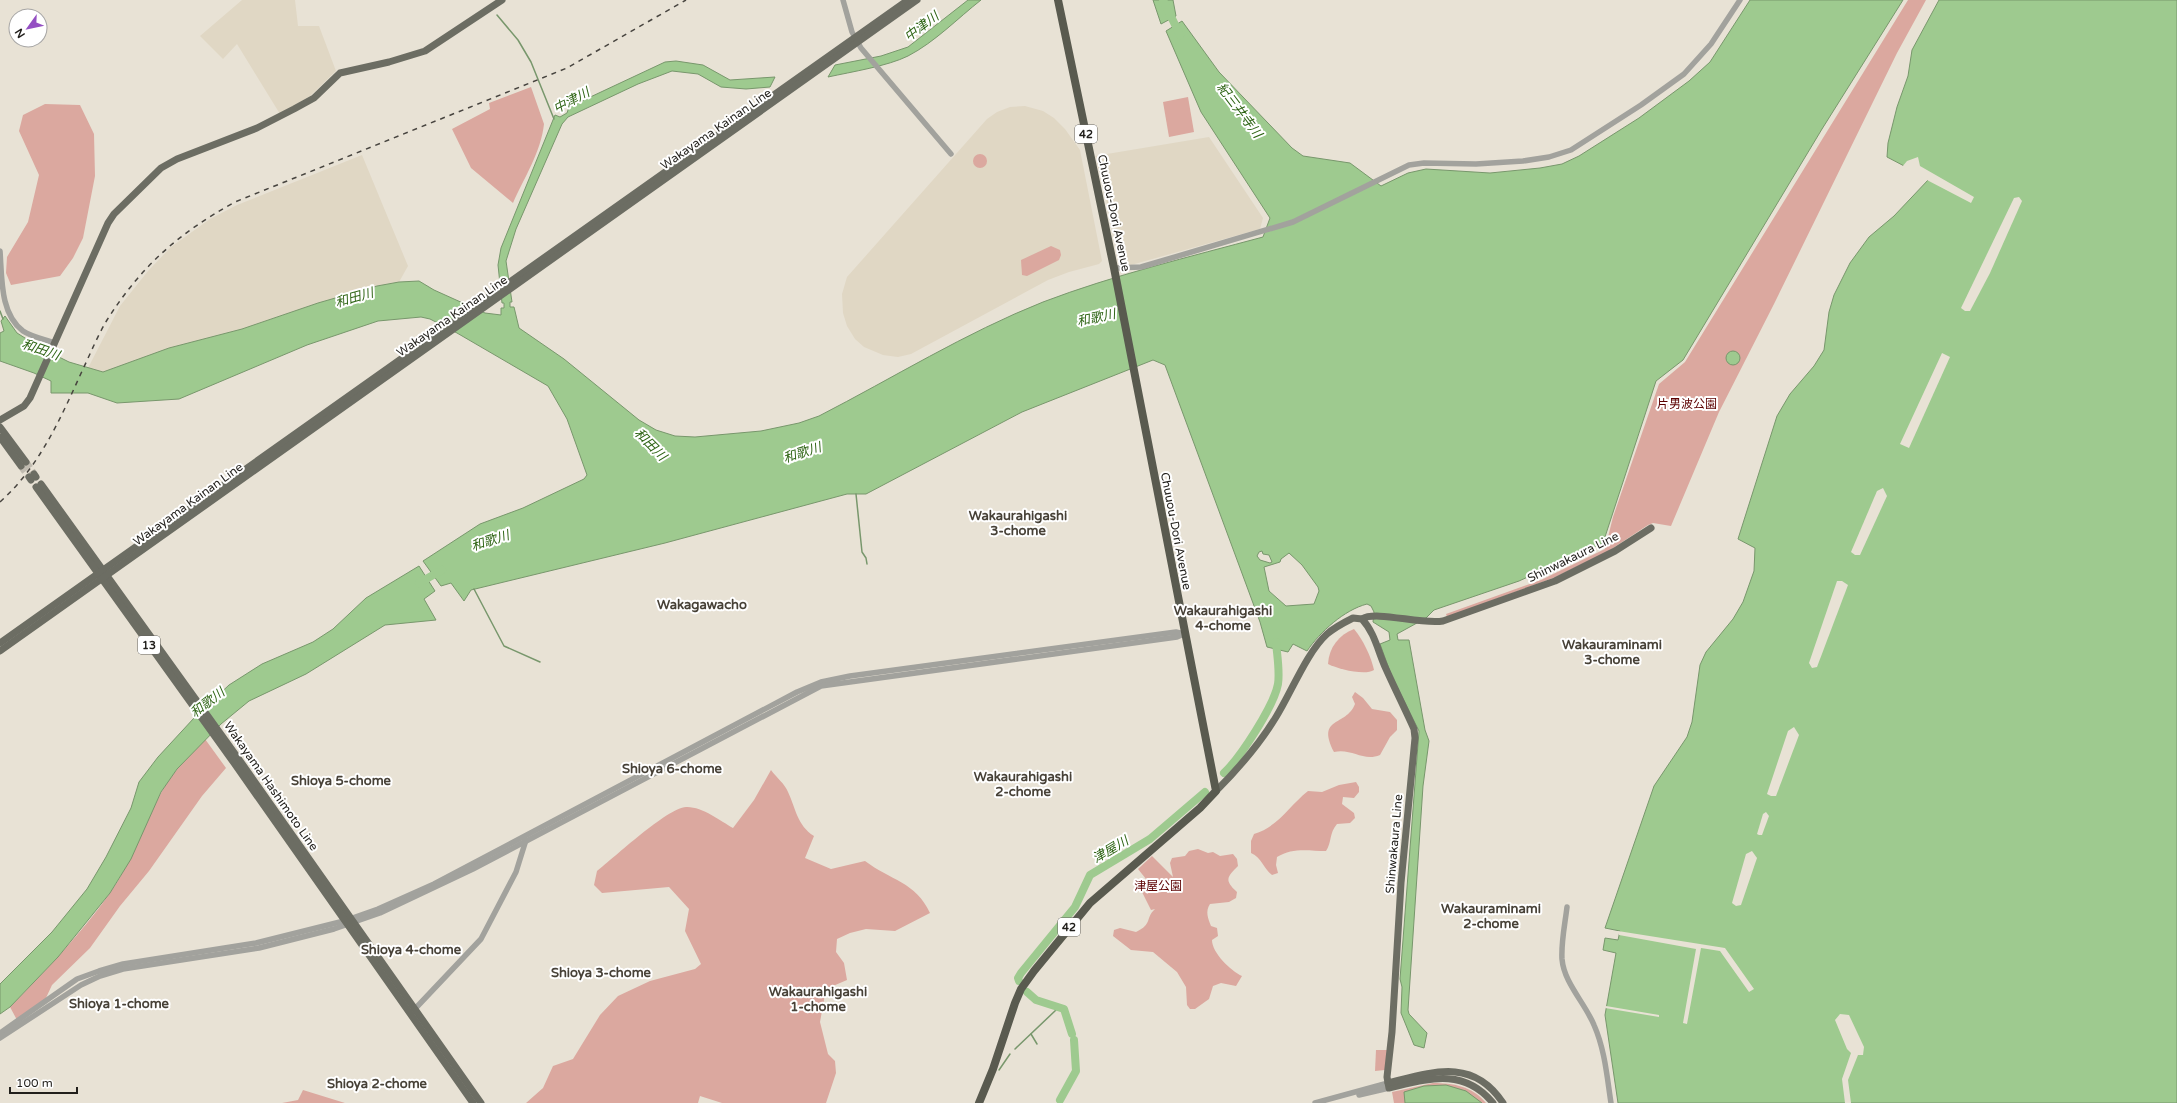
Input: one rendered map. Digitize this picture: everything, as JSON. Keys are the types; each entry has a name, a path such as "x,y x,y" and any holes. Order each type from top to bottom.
{"highway":[{"name":"Chuuou-Dori Avenue","path":"1058,0 1134,370 1184,634 1216,791"},
{"name":"42","path":"979,1103 1018,995 1034,971 1090,903 1200,808 1216,791"}],"main road":[{"path":"0,420 27,402 39,380 108,223 114,214 160,168 177,159 256,128 294,109 314,98 340,72 417,55 451,35 502,0"},
{"name":"Wakayama Kainan Line","path":"856,40 908,0"},
{"name":"Wakayama Kainan Line","path":"0,651 102,575 480,306 856,40 917,0"},
{"path":"0,427 23,464 0,437"},
{"name":"Wakayama Hashimoto Line","path":"38,485 236,760 413,1012 481,1103"},
{"name":"Shinwakaura Line","path":"1216,791 1239,768 1259,744 1287,699 1314,650 1326,635 1353,618 1362,619 1373,616 1425,622 1443,621 1542,586 1615,551 1651,528"},
{"name":"Wakayama Kainan Line","path":"0,643 102,575"},
{"name":"Shinwakaura Line","path":"1362,619 1377,644 1385,669 1414,729 1401,883 1392,1032 1387,1077 1389,1086"},
{"name":"Wakayama Hashimoto Line","path":"413,1012 473,1103"},
{"path":"1389,1086 1434,1071 1464,1073 1486,1084 1503,1103"},
{"path":"1389,1086 1434,1078 1451,1078 1474,1087 1493,1103"}],"street":[{"path":"843,0 856,40 876,66 951,154"},
{"path":"1114,271 1141,267 1261,233 1293,222 1401,168 1418,163 1481,164 1523,161 1550,157 1571,150 1641,105 1684,74 1711,44 1740,0"},
{"path":"0,251 2,297 12,319 22,330 53,346"},
{"path":"0,1033 77,979 99,971 123,964 256,943 349,922 414,894 797,692 820,682 850,676 1176,632 1184,634"},
{"path":"0,1038 81,985 100,976 123,969 259,948 349,922 416,897 821,686 1143,642 1177,637 1184,634"},
{"path":"413,1012 481,939 516,872 528,834"},
{"path":"1567,907 1562,960 1569,979 1594,1024 1599,1038 1604,1057 1611,1103"},
{"path":"1315,1103 1389,1086"}],"shaded area":[{"path":"242,0 295,0 298,26 319,26 336,71 310,96 280,114 237,44 223,59 200,36"},
{"path":"1025,106 1043,111 1054,118 1065,129 1080,150 1102,261 1099,264 1069,272 1048,280 911,354 898,357 883,355 864,347 855,339 847,326 843,313 842,294 847,277 987,119 997,112 1010,107"},
{"path":"1209,137 1263,218 1260,229 1131,265 1122,263 1095,156"},
{"path":"362,155 408,266 399,282 377,286 318,303 242,329 169,348 103,372 88,368 120,306 148,271 171,247 210,219 237,205"}],"green space":[{"name":"片男波公園","path":"1908,0 1926,0 1897,53 1774,304 1719,412 1671,526 1653,523 1648,525 1607,552 1553,578 1447,617 1446,614 1541,580 1605,549 1613,517 1659,384 1685,362"},
{"path":"531,87 544,124 536,155 513,203 471,168 452,129 490,109 489,103"},
{"path":"1188,97 1194,132 1169,137 1163,102"},
{"path":"45,104 80,105 94,134 95,176 83,238 73,258 60,276 11,285 6,273 7,257 28,222 39,175 19,131 23,115"},
{"path":"980,154 985,156 987,161 985,166 980,168 975,166 973,161 975,156"},
{"path":"1051,246 1060,250 1061,255 1059,260 1027,276 1022,275 1021,260"},
{"path":"1354,629 1371,659 1374,670 1370,672 1345,670 1328,664 1330,652 1336,642 1339,638"},
{"path":"1355,692 1363,698 1372,709 1390,712 1397,720 1397,730 1390,737 1380,755 1368,757 1340,751 1334,752 1329,741 1328,733 1330,727 1351,711 1355,704 1352,697"},
{"path":"205,739 226,768 202,796 149,871 120,906 90,948 52,985 45,1000 17,1020 10,1007 75,938 110,893 125,869 165,785 181,764"},
{"path":"771,770 787,789 800,822 808,832 814,836 805,858 831,869 865,861 910,888 917,894 930,913 895,931 866,929 850,933 837,939 836,952 844,963 847,980 826,989 820,1022 828,1054 835,1061 836,1073 826,1103 722,1103 700,1096 698,1103 526,1103 543,1088 553,1066 573,1059 600,1015 618,996 650,981 695,969 701,964 685,931 689,909 669,887 602,893 594,885 597,871 654,824 677,810 686,807 692,807 711,814 733,828 754,800"},
{"path":"1356,782 1359,787 1359,792 1354,798 1343,797 1342,804 1354,813 1355,818 1350,823 1337,824 1334,827 1326,851 1301,850 1283,854 1277,857 1276,865 1278,873 1272,875 1260,860 1251,853 1251,841 1254,834 1262,831 1277,821 1308,791 1322,792 1339,785"},
{"name":"津屋公園","path":"1198,849 1208,853 1213,852 1220,856 1233,854 1237,859 1238,866 1231,873 1228,879 1230,884 1237,892 1236,898 1229,902 1210,904 1207,912 1211,926 1217,928 1218,936 1212,940 1215,950 1228,966 1242,976 1236,986 1221,983 1213,986 1209,999 1195,1009 1190,1009 1187,1005 1186,987 1177,972 1153,952 1131,950 1113,936 1114,930 1120,928 1136,932 1141,929 1147,924 1150,915 1155,909 1151,910 1139,886 1146,879 1138,869 1152,856 1173,877 1170,863 1172,858 1185,856 1189,851"},
{"path":"1376,1050 1387,1050 1385,1070 1375,1071"},
{"path":"1433,1083 1455,1085 1468,1089 1481,1097 1486,1103 1394,1103 1392,1092"},
{"path":"303,1090 345,1103 282,1103 298,1100"}],"water":[{"path":"968,0 981,0 928,44 908,56 880,66 828,77 835,65 881,56 908,47"},
{"path":"1153,0 1173,0 1176,16 1161,24"},
{"name":"和田川","path":"1750,0 1903,0 1822,129 1683,360 1656,381 1603,543 1519,581 1434,610 1426,618 1397,634 1398,640 1409,640 1425,730 1429,741 1423,786 1408,1010 1409,1014 1427,1033 1424,1048 1414,1045 1401,1013 1402,987 1400,979 1419,731 1392,677 1380,644 1390,640 1389,632 1373,622 1374,612 1371,606 1367,604 1341,616 1319,636 1307,651 1293,644 1288,652 1267,647 1260,622 1165,365 1153,360 1022,412 866,494 847,494 665,543 471,590 464,601 451,583 441,586 423,561 480,524 523,508 584,479 587,475 567,419 548,386 430,319 421,317 378,321 307,345 179,399 117,403 88,393 51,393 51,381 34,373 0,361 0,333 4,331 1,321 5,316 17,333 41,348 69,362 103,372 169,348 242,329 318,303 377,286 399,282 419,281 434,290 485,313 501,315 501,308 504,308 504,303 502,303 498,265 501,248 555,115 560,117 567,113 569,107 665,62 676,61 703,65 730,80 775,77 770,87 746,89 721,87 698,74 672,71 638,84 568,117 562,124 516,229 506,261 512,302 510,302 510,307 514,307 519,328 564,359 639,420 656,430 675,436 695,437 761,431 799,423 819,416 957,342 1014,314 1043,302 1124,275 1263,237 1270,218 1201,112 1166,31 1182,21 1219,72 1292,148 1303,156 1350,163 1381,186 1408,173 1426,169 1490,173 1540,168 1562,164 1579,156 1639,118 1689,81 1710,62","holes":["1262,551 1263,554 1269,555 1272,562 1270,563 1260,560 1257,556 1259,552","1289,553 1302,565 1318,587 1319,591 1314,604 1286,606 1269,591 1264,567 1280,562 1281,559"]},
{"path":"1939,0 2177,0 2177,1103 1618,1103 1605,1015 1616,953 1603,950 1605,938 1618,940 1620,931 1605,928 1654,786 1687,737 1692,722 1700,665 1706,652 1733,619 1743,602 1754,571 1755,548 1738,539 1777,416 1790,394 1814,366 1824,350 1829,312 1834,295 1850,263 1869,237 1894,216 1929,179 1887,157 1888,143 1897,107 1908,76 1912,50"},
{"path":"1733,351 1738,353 1740,358 1738,363 1733,365 1728,363 1726,358 1728,353"},
{"path":"419,566 435,591 424,599 436,620 385,625 306,674 249,701 221,724 177,769 161,792 131,859 110,893 58,957 10,1007 0,1014 0,984 52,932 87,889 106,857 131,808 139,782 158,757 194,718 229,685 262,664 313,642 333,629 366,598"},
{"path":"1446,1085 1466,1091 1482,1103 1405,1103 1404,1092 1424,1086"}],"pier":[{"path":"1918,157 1920,166 1974,197 1971,203 1902,167 1907,161"},
{"path":"2019,197 2022,201 1990,273 1970,311 1965,311 1961,308 2014,198"},
{"path":"1942,353 1950,357 1909,448 1900,444"},
{"path":"1883,488 1887,496 1860,555 1855,555 1851,552 1877,491"},
{"path":"1837,581 1842,581 1848,585 1817,667 1812,668 1809,663"},
{"path":"1794,727 1799,735 1776,796 1771,796 1767,794 1788,731"},
{"path":"1766,812 1769,816 1762,835 1759,835 1757,834 1763,814"},
{"path":"1752,851 1757,858 1741,905 1736,906 1732,903 1746,854"},
{"path":"1618,931 1725,948 1754,989 1749,992 1720,951 1701,948 1687,1024 1683,1023 1696,949 1619,935"},
{"path":"1606,1006 1659,1015 1659,1017 1605,1008"},
{"path":"1840,1014 1849,1015 1864,1047 1863,1055 1858,1055 1848,1080 1851,1103 1845,1103 1842,1079 1851,1053 1847,1049 1835,1020"}],"waterway":[{"name":"紀三井寺川","path":"1163,0 1180,35"},
{"name":"中津川","path":"497,15 518,40 531,62 554,119"},
{"path":"0,311 3,319"},
{"path":"856,494 862,552 866,558 867,564"},
{"name":"和歌川","path":"419,583 442,570"},
{"path":"474,589 504,646 540,662"},
{"name":"津屋川","path":"1224,773 1239,756 1256,731 1275,694 1279,674 1276,642"},
{"name":"津屋川","path":"1019,981 1018,978 1021,973 1075,907 1090,875 1150,839 1205,792"},
{"name":"津屋川","path":"1027,992 1036,1000 1064,1009 1072,1034"},
{"path":"1015,1049 1056,1010 1056,1006"},
{"path":"1031,1034 1037,1044"},
{"name":"津屋川","path":"1060,1100 1076,1071 1074,1040"},
{"path":"999,1070 1010,1054"}],"tunnel":[{"path":"26,462 34,474"},
{"path":"21,466 29,477"}],"railway":[{"path":"0,502 27,472 49,440 107,320 120,300 148,267 179,238 235,202 567,68 686,0"}],"district":[{"name":"Wakaurahigashi 3-chome","path":"1018,522"},
{"name":"Wakagawacho","path":"702,604"},
{"name":"Wakaurahigashi 4-chome","path":"1223,618"},
{"name":"Wakauraminami 3-chome","path":"1612,652"},
{"name":"Shioya 6-chome","path":"672,768"},
{"name":"Shioya 5-chome","path":"341,780"},
{"name":"Wakaurahigashi 2-chome","path":"1023,784"},
{"name":"Wakauraminami 2-chome","path":"1491,916"},
{"name":"Shioya 4-chome","path":"411,949"},
{"name":"Shioya 3-chome","path":"601,972"},
{"name":"Wakaurahigashi 1-chome","path":"818,998"},
{"name":"Shioya 1-chome","path":"119,1003"},
{"name":"Shioya 2-chome","path":"377,1083"}]}
